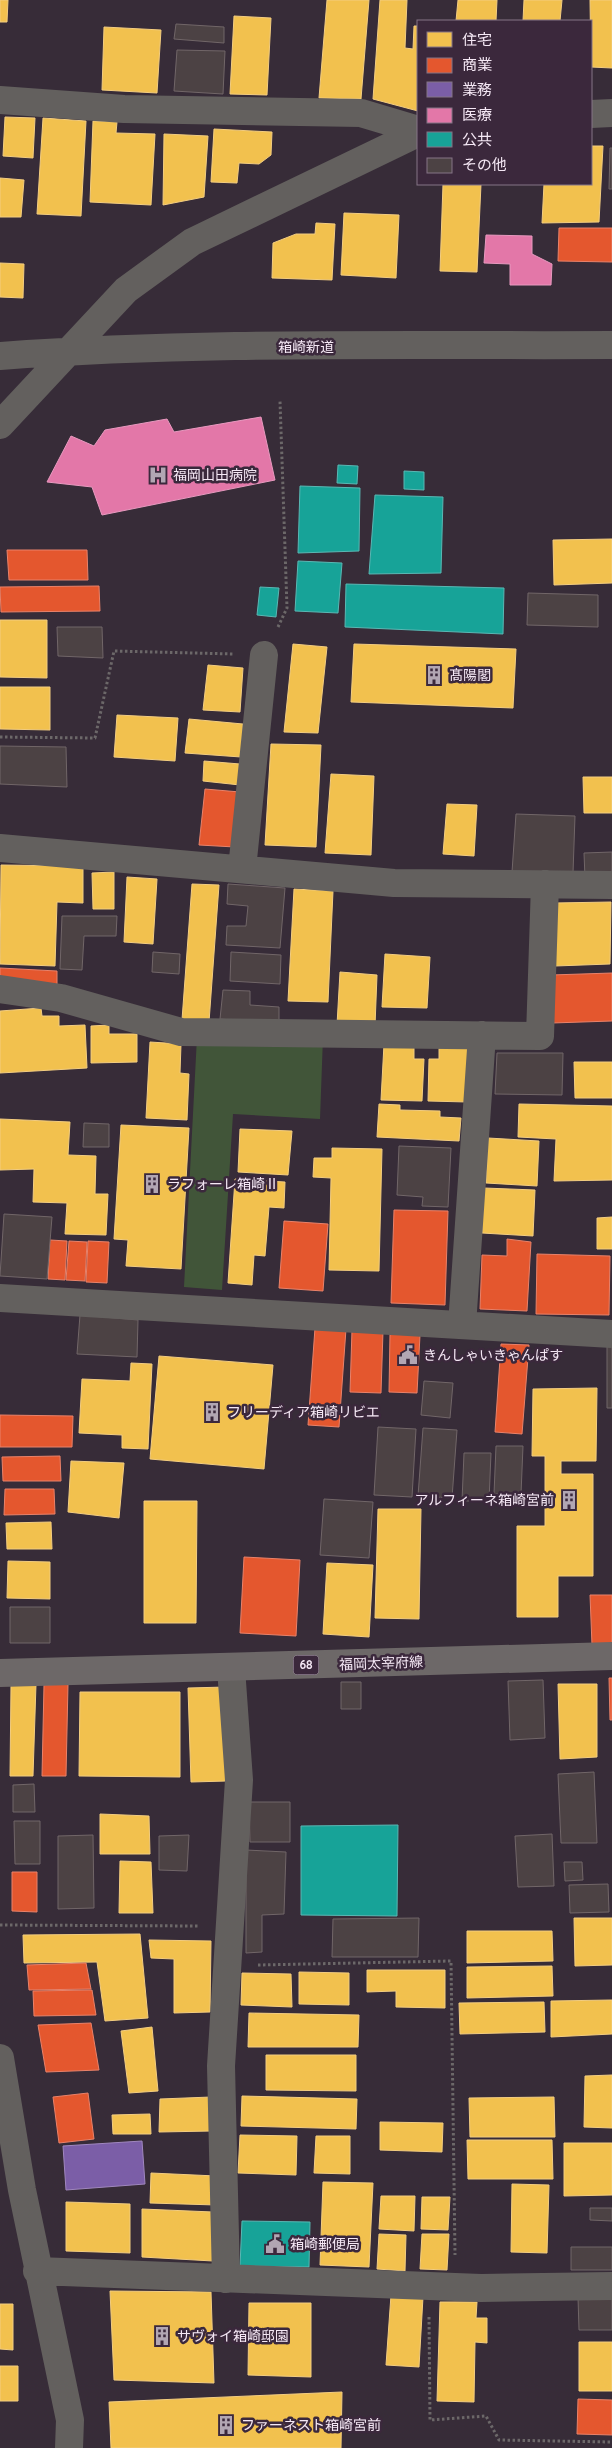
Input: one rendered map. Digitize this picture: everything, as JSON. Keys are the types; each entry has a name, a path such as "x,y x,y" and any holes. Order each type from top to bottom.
{"main road":[{"name":"福岡太宰府線","path":"0,1674 612,1656"}],"street":[{"path":"0,100 124,109 361,112 417,131"},
{"path":"592,114 612,113"},
{"path":"0,425 72,351 126,290 192,242 417,131"},
{"name":"箱崎新道","path":"0,356 72,351 612,345"},
{"path":"242,870 264,655"},
{"path":"0,848 394,883 612,885"},
{"path":"0,989 61,998 181,1032 540,1036 544,884"},
{"path":"462,1325 482,1035"},
{"path":"0,1298 612,1334"},
{"path":"226,2279 221,2066 239,1780 231,1668"},
{"path":"0,2058 11,2190 37,2271 70,2420 69,2448"},
{"path":"37,2271 442,2287 612,2286"}],"path":[{"path":"0,737 95,738 114,651 264,655 287,608 280,401"},
{"path":"0,1925 230,1926"},
{"path":"228,1965 450,1961 442,2287 430,2420 486,2416 499,2440 612,2442"}],"green space":[{"path":"197,1037 323,1037 320,1119 233,1114 222,1290 184,1287"}],"building: 住宅":[{"path":"0,0 8,0 7,22 0,22"},
{"path":"327,0 369,0 361,99 319,98"},
{"path":"380,0 407,0 405,48 413,49 414,26 417,26 417,111 373,99"},
{"path":"458,0 497,0 496,20 456,20"},
{"path":"524,0 562,0 560,20 523,20"},
{"path":"590,0 612,0 612,68 592,67 592,20 590,20"},
{"path":"234,16 271,18 267,95 230,94"},
{"path":"104,27 161,30 157,93 102,90"},
{"path":"5,117 35,118 33,158 3,156"},
{"path":"43,118 86,121 81,216 37,214"},
{"path":"93,121 117,122 116,133 155,134 151,205 90,202"},
{"path":"214,129 272,132 271,155 259,164 239,163 237,183 211,182"},
{"path":"164,134 208,136 204,197 163,205"},
{"path":"592,146 603,146 599,222 542,223 544,185 592,185"},
{"path":"0,178 24,180 21,217 0,217"},
{"path":"443,185 481,185 477,272 440,271"},
{"path":"344,213 399,215 396,278 341,275"},
{"path":"316,223 335,224 332,280 272,278 273,243 296,234 315,234"},
{"path":"0,263 24,264 23,298 0,297"},
{"path":"612,539 612,583 554,585 553,540"},
{"path":"0,620 47,620 47,678 0,677"},
{"path":"293,644 327,647 318,733 284,732"},
{"name":"髙陽閣","path":"354,644 516,649 513,708 351,702"},
{"path":"208,665 243,668 240,712 203,710"},
{"path":"0,687 50,687 50,730 0,729"},
{"path":"117,715 178,718 175,761 114,757"},
{"path":"189,719 243,724 241,757 185,753"},
{"path":"271,744 321,745 316,847 265,845"},
{"path":"204,761 240,764 240,785 203,781"},
{"path":"331,774 374,776 371,855 325,853"},
{"path":"583,777 612,777 612,813 584,813"},
{"path":"447,804 477,805 474,856 443,854"},
{"path":"1,865 83,866 83,903 57,902 55,966 0,964"},
{"path":"114,872 114,909 93,909 92,873"},
{"path":"127,877 157,879 153,944 124,942"},
{"path":"192,884 219,885 209,1022 182,1020"},
{"path":"294,889 333,891 328,1002 288,1001"},
{"path":"611,902 610,964 555,966 554,903"},
{"path":"385,954 430,957 427,1008 382,1007"},
{"path":"340,972 377,975 375,1026 337,1025"},
{"path":"41,1008 42,1016 59,1016 59,1026 85,1025 87,1068 0,1073 0,1011"},
{"path":"109,1025 109,1034 137,1034 137,1062 91,1063 91,1026"},
{"path":"150,1042 181,1044 180,1073 189,1074 187,1120 146,1118"},
{"path":"439,1043 470,1044 467,1102 428,1101 429,1059 439,1059"},
{"path":"384,1044 414,1045 414,1059 424,1059 422,1101 381,1100"},
{"path":"574,1062 612,1062 612,1098 575,1098"},
{"path":"379,1104 400,1105 400,1110 440,1111 440,1117 461,1118 459,1141 377,1137"},
{"path":"519,1104 612,1106 612,1180 554,1181 556,1139 518,1137"},
{"path":"0,1119 70,1122 68,1155 96,1156 95,1194 108,1194 106,1235 65,1234 67,1203 33,1202 34,1169 0,1170"},
{"name":"ラフォーレ箱崎Ⅱ","path":"121,1125 189,1128 181,1269 126,1266 128,1240 114,1239"},
{"path":"240,1129 292,1131 288,1175 238,1172"},
{"path":"488,1138 539,1141 537,1186 486,1183"},
{"path":"332,1148 382,1149 379,1271 329,1270 331,1178 313,1177 314,1158 332,1158"},
{"path":"235,1179 285,1182 284,1208 269,1207 265,1256 254,1255 252,1285 228,1283"},
{"path":"484,1188 535,1190 533,1236 482,1233"},
{"path":"612,1217 612,1249 597,1249 597,1218"},
{"name":"フリーディア箱崎リビエ","path":"159,1356 273,1365 264,1469 150,1459"},
{"path":"131,1363 152,1364 148,1449 122,1448 122,1435 79,1433 82,1379 130,1381"},
{"name":"アルフィーネ箱崎宮前","path":"597,1388 596,1461 561,1461 561,1474 593,1474 593,1576 558,1576 558,1617 517,1617 517,1526 545,1526 545,1456 532,1456 533,1389"},
{"path":"71,1461 124,1463 119,1518 68,1512"},
{"path":"144,1501 197,1501 196,1623 144,1623"},
{"path":"378,1509 421,1509 419,1619 375,1618"},
{"path":"51,1522 52,1549 7,1549 6,1523"},
{"path":"8,1561 50,1562 50,1599 7,1598"},
{"path":"327,1563 373,1565 369,1637 323,1634"},
{"path":"36,1684 33,1776 10,1776 11,1685"},
{"path":"558,1684 597,1684 597,1757 560,1759"},
{"path":"226,1687 227,1781 191,1782 188,1688"},
{"path":"80,1692 180,1692 180,1777 79,1776"},
{"path":"100,1814 149,1816 150,1854 100,1854"},
{"path":"120,1861 151,1862 153,1913 119,1913"},
{"path":"574,1918 612,1918 612,1965 575,1966"},
{"path":"467,1931 552,1931 553,1961 467,1963"},
{"path":"140,1934 148,2018 105,2021 97,1962 24,1963 23,1935"},
{"path":"149,1940 211,1941 210,2012 174,2013 174,1959 151,1958"},
{"path":"552,1966 553,1996 467,1998 467,1967"},
{"path":"367,1970 445,1970 445,2008 396,2007 396,1991 367,1992"},
{"path":"299,1972 349,1973 349,2005 299,2004"},
{"path":"242,1973 291,1974 292,2007 241,2005"},
{"path":"612,2000 612,2034 551,2037 551,2001"},
{"path":"544,2002 545,2032 460,2034 459,2003"},
{"path":"249,2013 359,2015 358,2047 248,2047"},
{"path":"152,2027 158,2091 129,2093 121,2031"},
{"path":"266,2055 356,2055 356,2091 266,2090"},
{"path":"612,2075 612,2128 584,2127 585,2076"},
{"path":"242,2096 357,2099 356,2129 241,2126"},
{"path":"211,2097 212,2131 159,2132 160,2099"},
{"path":"554,2097 555,2137 470,2137 469,2098"},
{"path":"150,2114 151,2134 113,2134 112,2115"},
{"path":"380,2122 443,2123 442,2152 380,2150"},
{"path":"240,2135 297,2136 296,2175 238,2173"},
{"path":"316,2136 350,2136 350,2174 314,2173"},
{"path":"467,2140 552,2140 553,2179 468,2179"},
{"path":"564,2143 612,2143 612,2195 564,2196"},
{"path":"151,2173 216,2176 216,2205 150,2203"},
{"path":"323,2182 373,2183 369,2267 320,2265"},
{"path":"512,2184 549,2185 547,2253 511,2252"},
{"path":"381,2196 415,2196 414,2231 379,2229"},
{"path":"422,2197 450,2197 448,2230 421,2229"},
{"path":"66,2202 130,2204 130,2253 66,2251"},
{"path":"142,2209 213,2212 213,2261 142,2257"},
{"path":"379,2234 406,2235 405,2271 377,2269"},
{"path":"422,2234 449,2234 447,2270 420,2269"},
{"name":"サヴォイ箱崎邸園","path":"110,2291 211,2292 214,2383 114,2380"},
{"path":"391,2295 423,2297 419,2367 386,2365"},
{"path":"440,2302 477,2302 476,2318 487,2318 487,2343 475,2342 474,2402 437,2401"},
{"path":"249,2303 311,2303 311,2377 248,2375"},
{"path":"0,2304 13,2304 13,2350 0,2349"},
{"path":"579,2342 612,2342 612,2391 579,2391"},
{"path":"0,2366 18,2366 18,2401 0,2401"},
{"name":"ファーネスト箱崎宮前","path":"342,2392 341,2448 111,2448 109,2402"}],"building: 商業":[{"path":"559,228 612,228 612,262 558,261"},
{"path":"7,550 87,550 88,580 9,580"},
{"path":"99,586 100,611 1,612 0,587"},
{"path":"205,789 240,792 235,847 199,845"},
{"path":"0,968 57,971 57,988 0,986"},
{"path":"612,973 612,1021 552,1023 551,975"},
{"path":"394,1210 448,1211 445,1305 391,1303"},
{"path":"284,1221 328,1224 323,1291 279,1288"},
{"path":"507,1239 531,1242 527,1311 480,1309 482,1255 507,1256"},
{"path":"50,1240 67,1241 65,1280 48,1279"},
{"path":"69,1241 87,1242 85,1281 66,1280"},
{"path":"88,1241 109,1242 107,1283 86,1282"},
{"path":"537,1254 610,1256 609,1315 536,1314"},
{"path":"315,1328 346,1329 339,1427 308,1425"},
{"path":"352,1330 383,1331 381,1393 350,1392"},
{"path":"390,1334 420,1335 417,1393 389,1392"},
{"path":"501,1344 529,1345 522,1434 495,1432"},
{"path":"0,1415 73,1416 72,1447 0,1447"},
{"path":"60,1456 61,1481 3,1481 2,1457"},
{"path":"5,1489 54,1489 55,1514 4,1515"},
{"path":"244,1557 300,1560 296,1636 240,1633"},
{"path":"590,1595 612,1595 612,1644 592,1645"},
{"path":"609,1678 612,1678 612,1720 610,1720"},
{"path":"68,1684 66,1776 42,1776 44,1685"},
{"path":"12,1872 37,1872 37,1912 12,1911"},
{"path":"86,1963 91,1989 29,1990 27,1965"},
{"path":"92,1990 96,2015 34,2016 33,1991"},
{"path":"91,2023 99,2070 46,2072 38,2025"},
{"path":"88,2093 94,2139 59,2143 53,2097"},
{"path":"578,2399 612,2400 612,2435 577,2434"}],"building: 業務":[{"path":"142,2141 145,2184 66,2190 63,2146"}],"building: 医療":[{"path":"486,235 532,236 532,254 552,264 551,285 510,285 510,264 484,263"},
{"name":"福岡山田病院","path":"261,417 275,480 102,515 92,487 47,482 71,436 94,446 105,430 167,419 174,432"}],"building: 公共":[{"path":"338,465 358,466 357,484 337,483"},
{"path":"404,471 424,472 424,490 404,489"},
{"path":"300,486 360,488 359,551 298,553"},
{"path":"375,495 443,497 441,573 369,574"},
{"path":"298,561 342,563 338,613 295,611"},
{"path":"346,584 504,588 503,634 345,627"},
{"path":"260,587 279,588 276,617 257,615"},
{"path":"398,1825 397,1916 301,1915 301,1826"},
{"name":"箱崎郵便局","path":"242,2221 310,2222 309,2267 240,2266"}],"building: その他":[{"path":"176,24 224,27 224,43 174,39"},
{"path":"177,50 225,51 223,94 174,91"},
{"path":"610,148 612,148 612,189 609,189"},
{"path":"528,593 598,595 598,627 527,625"},
{"path":"57,627 102,627 103,658 58,656"},
{"path":"0,746 66,747 67,787 0,784"},
{"path":"516,814 575,816 573,873 512,872"},
{"path":"612,852 612,877 585,878 584,853"},
{"path":"228,884 285,888 280,948 226,945 227,926 246,926 248,906 227,904"},
{"path":"62,916 117,916 116,936 84,936 82,970 60,969"},
{"path":"153,952 180,954 179,974 152,972"},
{"path":"231,952 281,955 280,984 230,981"},
{"path":"223,990 250,991 250,1005 279,1007 279,1024 220,1019"},
{"path":"497,1053 563,1053 562,1095 495,1094"},
{"path":"84,1123 109,1124 109,1147 83,1147"},
{"path":"399,1146 451,1148 448,1207 422,1206 423,1197 397,1195"},
{"path":"4,1214 52,1217 47,1279 0,1276"},
{"path":"80,1315 138,1320 137,1357 77,1354"},
{"path":"607,1341 612,1341 612,1408 607,1408"},
{"path":"424,1381 453,1383 450,1418 421,1415"},
{"path":"378,1427 416,1429 412,1497 374,1495"},
{"path":"423,1428 457,1430 452,1498 418,1496"},
{"path":"496,1446 523,1446 521,1494 494,1494"},
{"path":"464,1453 491,1453 489,1501 462,1501"},
{"path":"324,1499 373,1502 369,1558 320,1555"},
{"path":"10,1607 50,1607 50,1643 10,1643"},
{"path":"543,1680 545,1738 510,1740 508,1681"},
{"path":"341,1682 361,1682 361,1709 341,1709"},
{"path":"594,1772 597,1843 561,1843 558,1774"},
{"path":"34,1784 35,1812 13,1812 13,1785"},
{"path":"249,1802 290,1802 290,1842 250,1842"},
{"path":"14,1821 40,1821 40,1864 15,1864"},
{"path":"552,1834 554,1886 518,1887 515,1836"},
{"path":"93,1835 94,1908 58,1909 58,1836"},
{"path":"189,1835 187,1871 159,1870 159,1836"},
{"path":"246,1850 286,1852 284,1914 262,1915 262,1952 246,1953"},
{"path":"564,1862 582,1862 583,1880 565,1881"},
{"path":"608,1884 609,1912 570,1913 569,1885"},
{"path":"419,1918 418,1957 332,1957 333,1919"},
{"path":"590,2208 612,2208 612,2221 590,2220"},
{"path":"571,2247 612,2247 612,2270 571,2270"},
{"path":"612,2296 612,2330 579,2330 578,2297"}],"place":[{"name":"福岡山田病院","path":"158,475"},
{"name":"髙陽閣","path":"434,675"},
{"name":"ラフォーレ箱崎Ⅱ","path":"152,1184"},
{"name":"きんしゃいきゃんぱす","path":"408,1355"},
{"name":"フリーディア箱崎リビエ","path":"212,1412"},
{"name":"アルフィーネ箱崎宮前","path":"569,1500"},
{"name":"箱崎郵便局","path":"275,2244"},
{"name":"サヴォイ箱崎邸園","path":"162,2336"},
{"name":"ファーネスト箱崎宮前","path":"226,2425"}]}
